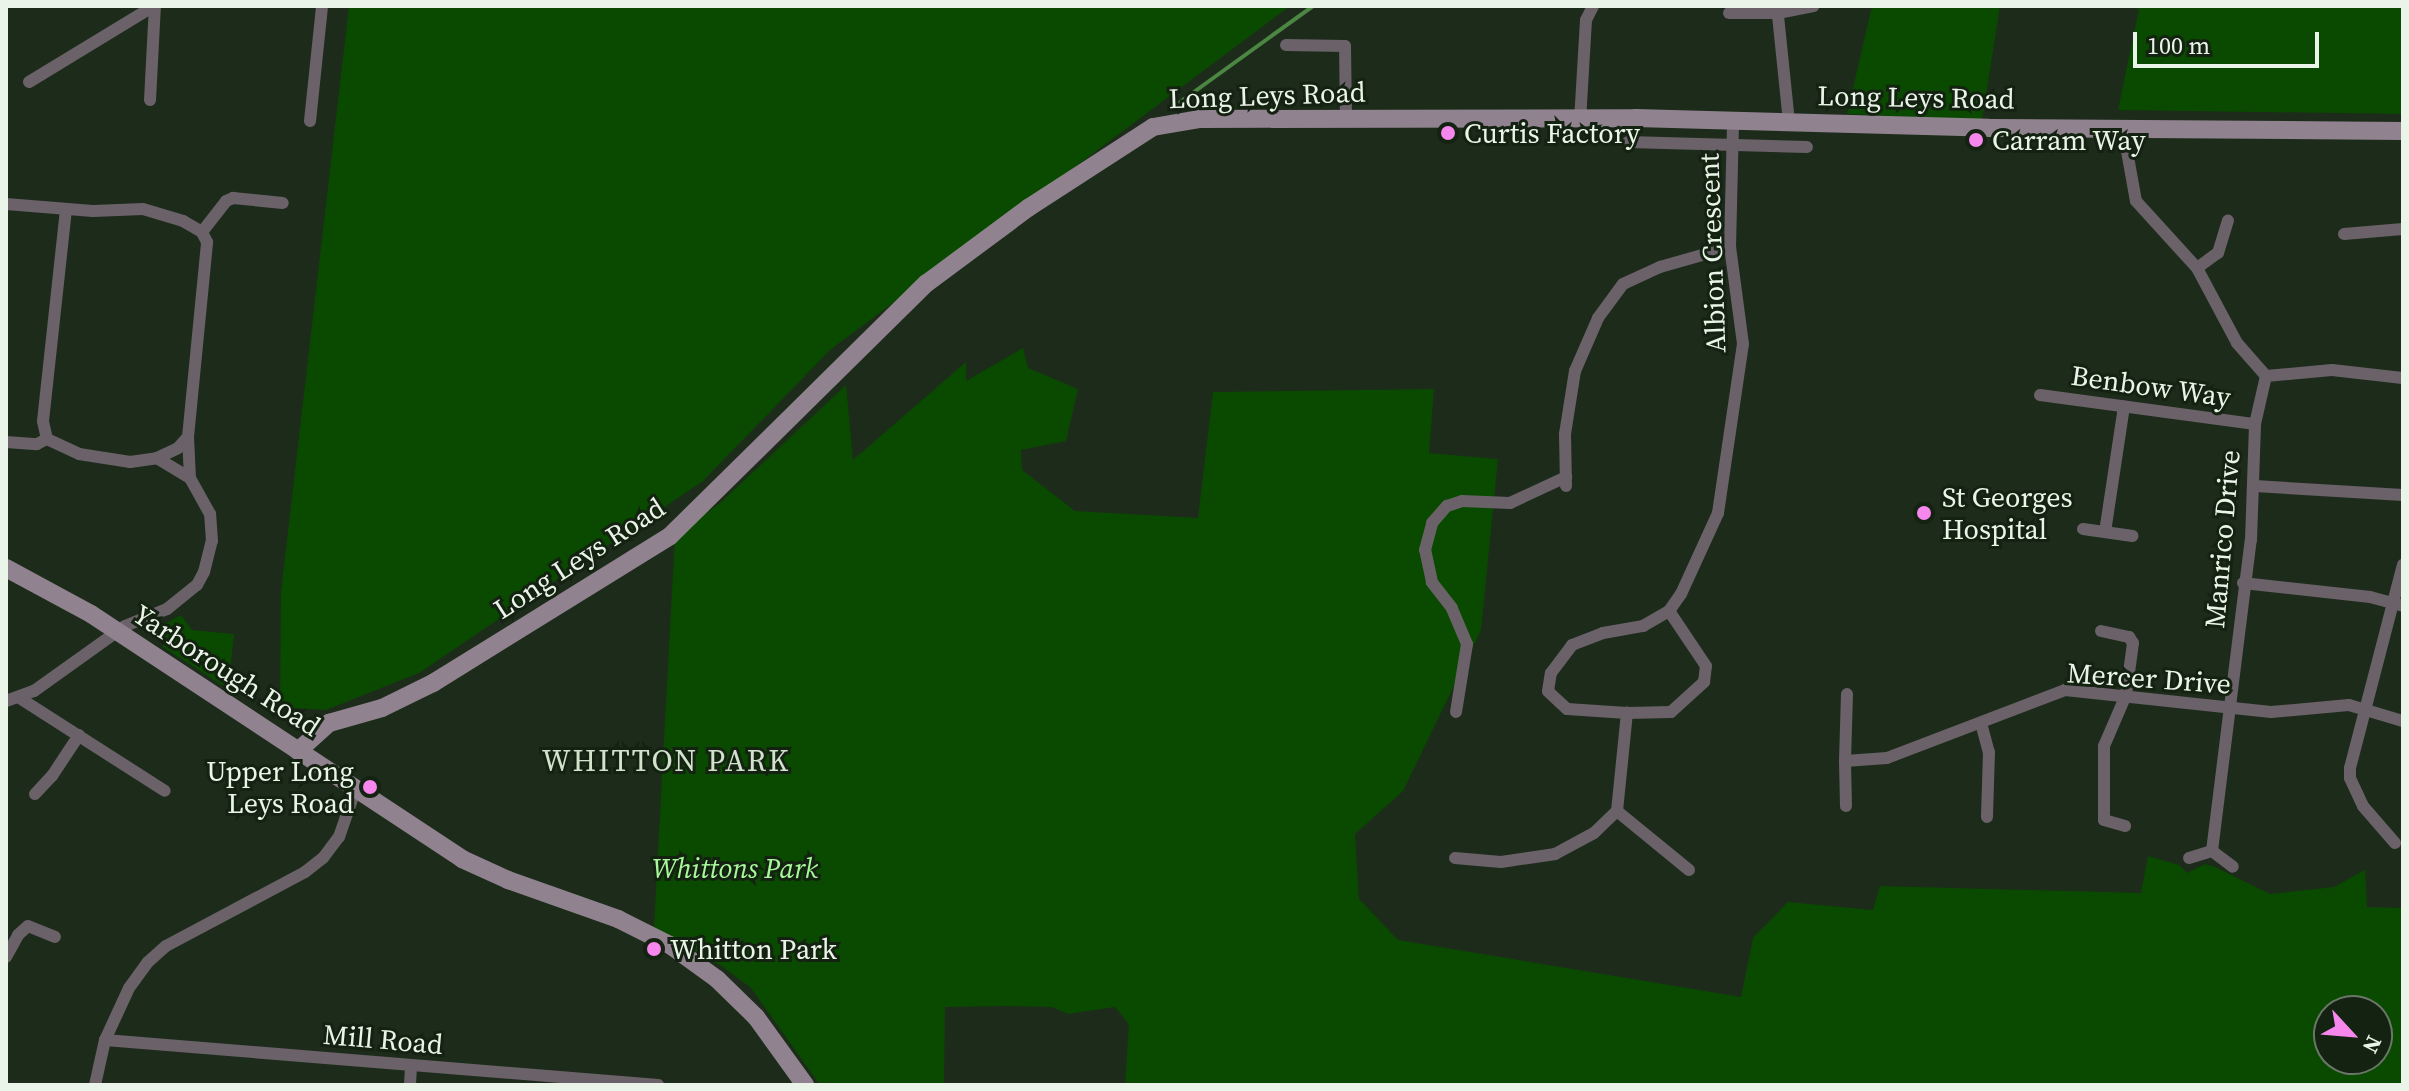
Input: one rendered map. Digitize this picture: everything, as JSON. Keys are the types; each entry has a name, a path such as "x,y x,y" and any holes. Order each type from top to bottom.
{"street":[{"path":"29,82 155,6"},
{"path":"150,100 155,6"},
{"path":"310,121 322,6"},
{"path":"1580,121 1586,20 1593,6"},
{"path":"1729,13 1813,6"},
{"path":"1778,9 1789,122"},
{"path":"1286,45 1345,46 1346,119"},
{"name":"Long Leys Road","path":"298,751 329,723 382,708 433,683 670,536 936,276 1132,138 1153,127 1186,120 1346,119 2403,131"},
{"name":"Albion Crescent","path":"1669,611 1681,594 1718,513 1743,344 1730,247 1733,121"},
{"path":"2123,129 2136,201 2197,268 2237,343 2266,376 2332,370 2403,378"},
{"path":"1628,142 1807,147"},
{"path":"202,232 226,201 233,198 283,203"},
{"path":"6,204 66,210 143,209 163,213 202,232 207,242 188,437 190,478 210,514 212,525 204,572 186,596 144,621 125,626 34,691 12,699"},
{"path":"47,439 43,421 66,210"},
{"path":"2197,268 2218,253 2228,221"},
{"path":"2344,234 2403,229"},
{"path":"1456,712 1467,644 1452,608 1432,582 1425,550 1432,523 1447,506 1462,501 1510,503 1566,482 1565,434 1575,371 1606,307 1623,284 1660,267 1730,247"},
{"name":"Manrico Drive","path":"2212,851 2255,486 2255,424 2266,376"},
{"name":"Benbow Way","path":"2040,395 2255,424"},
{"path":"2105,532 2124,406"},
{"path":"6,442 37,444 47,439 102,460 157,458 178,448 188,437"},
{"path":"157,458 190,478"},
{"path":"2255,486 2403,495"},
{"path":"2083,529 2133,536"},
{"path":"2389,857 2399,842 2363,806 2350,778 2351,759 2397,604 2403,565"},
{"name":"Yarborough Road","path":"6,568 64,597 462,859 508,880 618,919 692,960 756,1017 805,1085"},
{"path":"2243,583 2346,594 2397,604"},
{"path":"1669,611 1706,666 1704,682 1671,712 1627,713 1567,709 1548,691 1551,673 1572,645 1603,633 1643,626 1669,611"},
{"path":"140,646 144,621"},
{"path":"2101,631 2129,637 2133,643 2126,695 2104,746 2104,820 2125,826"},
{"name":"Mercer Drive","path":"1845,761 1887,758 2065,690 2271,712 2340,705 2403,721"},
{"path":"1846,806 1847,694"},
{"path":"12,699 79,735 165,791"},
{"path":"1455,858 1501,862 1555,854 1594,833 1617,811 1627,713"},
{"path":"1981,723 1989,752 1987,817"},
{"path":"35,794 52,776 79,735"},
{"path":"95,1085 105,1040 131,984 166,946 305,872 331,851 356,788"},
{"path":"1617,811 1689,870"},
{"path":"2189,858 2212,851 2233,867"},
{"path":"6,957 18,935 28,926 55,937"},
{"name":"Mill Road","path":"105,1040 528,1079 658,1085"},
{"path":"410,1085 411,1066"}],"green space":[{"path":"349,6 1290,6 830,350 703,481 419,673 326,710 280,707 281,592"},
{"path":"1872,6 2000,6 1982,120 1847,114"},
{"path":"2123,6 2403,6 2403,114 2118,110 2139,9"},
{"name":"Whittons Park","path":"1023,348 1028,368 1078,389 1066,441 1021,450 1022,470 1075,511 1198,518 1213,392 1434,389 1429,453 1498,459 1481,630 1403,791 1355,834 1359,899 1398,940 1741,997 1753,938 1788,902 1873,910 1880,886 2141,893 2148,856 2179,865 2187,873 2205,864 2215,867 2270,894 2334,887 2365,870 2367,907 2403,908 2403,1085 1125,1085 1129,1024 1115,1007 1068,1014 1052,1007 1005,1006 945,1007 944,1085 820,1085 751,988 723,967 654,927 675,535 720,503 846,385 853,460 966,362 966,381"},
{"path":"181,615 192,630 234,634 228,689 163,647 165,624"}],"waterway":[{"path":"1180,102 1313,6"}],"place":[{"name":"Curtis Factory","path":"1448,133"},
{"name":"Carram Way","path":"1976,140"},
{"name":"St Georges Hospital","path":"1924,513"},
{"name":"Upper Long Leys Road","path":"370,787"},
{"name":"Whitton Park","path":"654,949"}],"district":[{"name":"WHITTON PARK","path":"666,761"}]}
